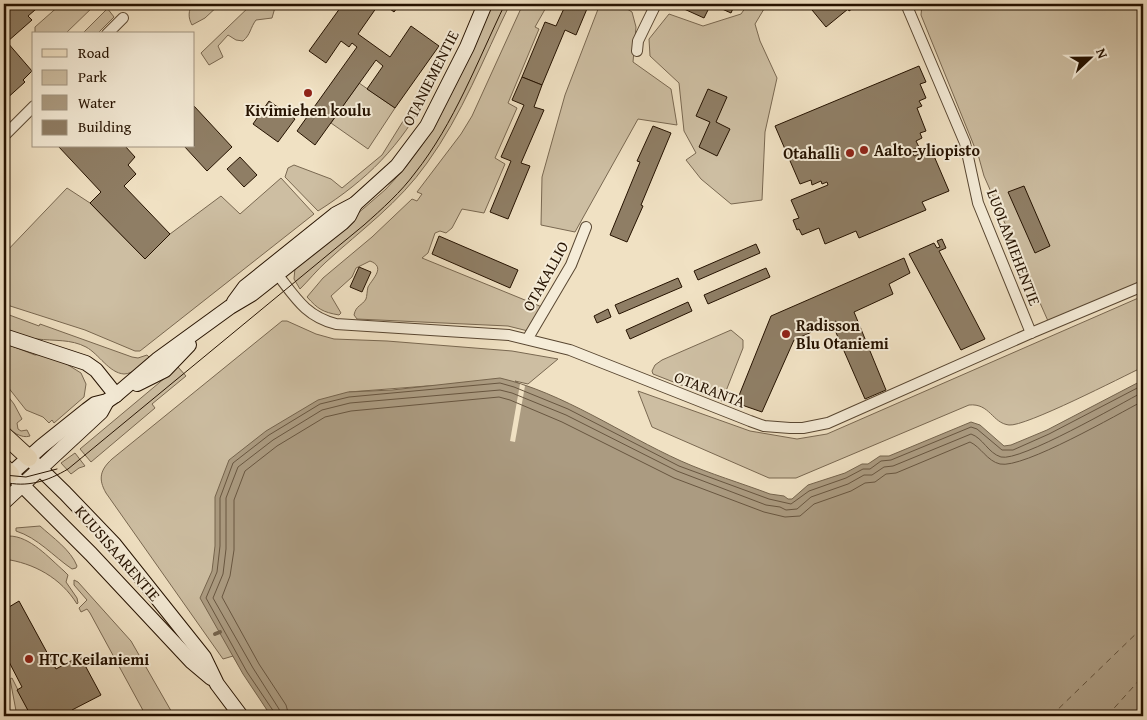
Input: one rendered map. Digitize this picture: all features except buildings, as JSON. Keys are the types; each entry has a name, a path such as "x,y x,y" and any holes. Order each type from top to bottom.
{"main road":[{"name":"OTANIEMENTIE","path":"4,502 23,486 35,464 95,404 112,398 157,360 230,307 252,294 274,270 342,223 349,216 355,204 397,166 427,126 467,47 485,4"},
{"path":"4,336 86,363 96,370 112,398"},
{"name":"KUUSISAARENTIE","path":"4,435 114,544 204,658 217,684 240,716"},
{"name":"OTANIEMENTIE","path":"6,474 35,464"},
{"name":"KUUSISAARENTIE","path":"6,474 23,486 91,554 192,662 217,684"}],"street":[{"path":"638,51 638,41 656,4"},
{"name":"LUOLAMIEHENTIE","path":"906,4 965,143 980,210 1032,333"},
{"path":"109,32 123,18"},
{"path":"4,136 32,108"},
{"name":"OTAKALLIO","path":"528,338 571,264 586,227"},
{"name":"OTARANTA","path":"274,270 302,305 312,315 322,321 336,324 499,334 528,338 570,350 750,421 778,428 803,428 828,423 1143,286"}],"green space":[{"path":"61,4 96,4 67,32 35,32 35,27"},
{"path":"101,4 104,4 114,17 99,32 84,32 106,10"},
{"path":"193,4 220,4 205,18 192,25 189,14"},
{"path":"252,4 276,4 272,18 256,20 248,36 243,41 236,40 228,35 218,46 223,57 209,65 201,53"},
{"path":"493,4 510,4 462,106 440,145 404,191 323,265 300,289 294,279 295,268 386,189 405,168 434,128"},
{"path":"523,4 548,4 535,27 539,29 508,103 517,108 495,158 505,164 484,213 462,209 452,228 446,233 440,231 435,233 428,253 422,258 542,307 528,331 508,326 357,319 354,315 355,312 366,299 368,287 378,269 375,263 370,261 356,268 352,277 331,296 341,313 339,315 328,313 321,309 307,297 323,278 372,237 412,199 417,201 422,194 417,192 461,134 472,116"},
{"path":"600,4 619,4 632,12 636,27 633,62 671,89 677,125 638,119 575,232 541,225 542,177 565,95"},
{"path":"748,4 767,4 755,24 760,41 777,78 765,132 762,200 731,204 701,179 686,160 696,153 684,131 679,83 650,56 649,39 669,14 703,26 741,14"},
{"path":"922,4 1143,4 1143,281 1048,321 984,176 979,158 921,15"},
{"path":"439,54 439,69 433,84 418,113 394,146 352,187 318,211 285,177 288,168 294,165 331,179 342,188 382,155 410,110"},
{"path":"359,83 395,108 368,149 331,123"},
{"path":"281,178 314,214 140,351 135,351 85,330 4,304 4,254 67,188 90,203 145,259 170,234 221,196 240,214"},
{"path":"1143,296 1143,367 1053,410 1009,425 999,421 982,407 969,405 796,478 769,478 652,427 638,391 750,431 797,439 827,434"},
{"path":"4,313 132,357 138,358 147,355 150,358 128,374 119,373 109,367 91,350 80,344 68,341 28,338 4,328"},
{"path":"282,321 287,321 316,334 334,339 387,341 512,351 558,359 528,384 515,381 520,384 427,386 349,392 339,403 271,716 233,656 223,659 106,493 101,479 105,467 112,459"},
{"path":"731,330 743,340 743,348 722,401 653,374 652,371 655,365 662,360"},
{"path":"4,343 35,355 42,354 65,363 81,373 86,384 84,397 54,423 52,420 49,423 43,417 26,410 4,382"},
{"path":"178,367 186,376 152,404 155,408 91,462 80,449"},
{"path":"4,391 22,419 17,423 18,429 21,431 27,430 30,436 20,435 4,426"},
{"path":"75,453 85,466 71,474 61,463"},
{"path":"40,526 66,549 74,560 76,568 72,569 31,538 16,531 16,528"},
{"path":"4,537 17,537 32,544 64,571 68,575 66,582 77,598 78,603 55,579 46,573 26,564 4,559"},
{"path":"74,580 78,582 131,641 174,716 146,716 147,714 145,714 90,613 87,609 81,612 79,608 87,600 74,585"},
{"path":"12,678 31,716 17,716 10,679"}],"water":[{"path":"500,378 547,393 692,466 770,494 784,496 788,499 792,499 808,485 845,473 862,464 868,464 880,456 889,456 971,422 980,425 1004,446 1011,445 1047,430 1143,380 1143,716 271,716 243,674 200,598 212,571 215,546 215,497 229,460 266,431 318,400 348,392 392,390"}],"pier":[{"path":"520,384 525,386 515,442 510,441"}],"waterway":[{"path":"215,634 220,632"}],"ferry route":[{"path":"1051,716 1143,627"},
{"path":"1107,716 1143,676"}],"tram line":[{"path":"4,482 29,484 53,477 68,469 384,207 410,180 442,134 505,4"},
{"path":"4,475 26,477 57,469"}],"place":[{"name":"Kivimiehen koulu","path":"308,93"},
{"name":"Aalto-yliopisto","path":"864,150"},
{"name":"Otahalli","path":"850,153"},
{"name":"Radisson Blu Otaniemi","path":"786,334"},
{"name":"HTC Keilaniemi","path":"29,659"}]}
